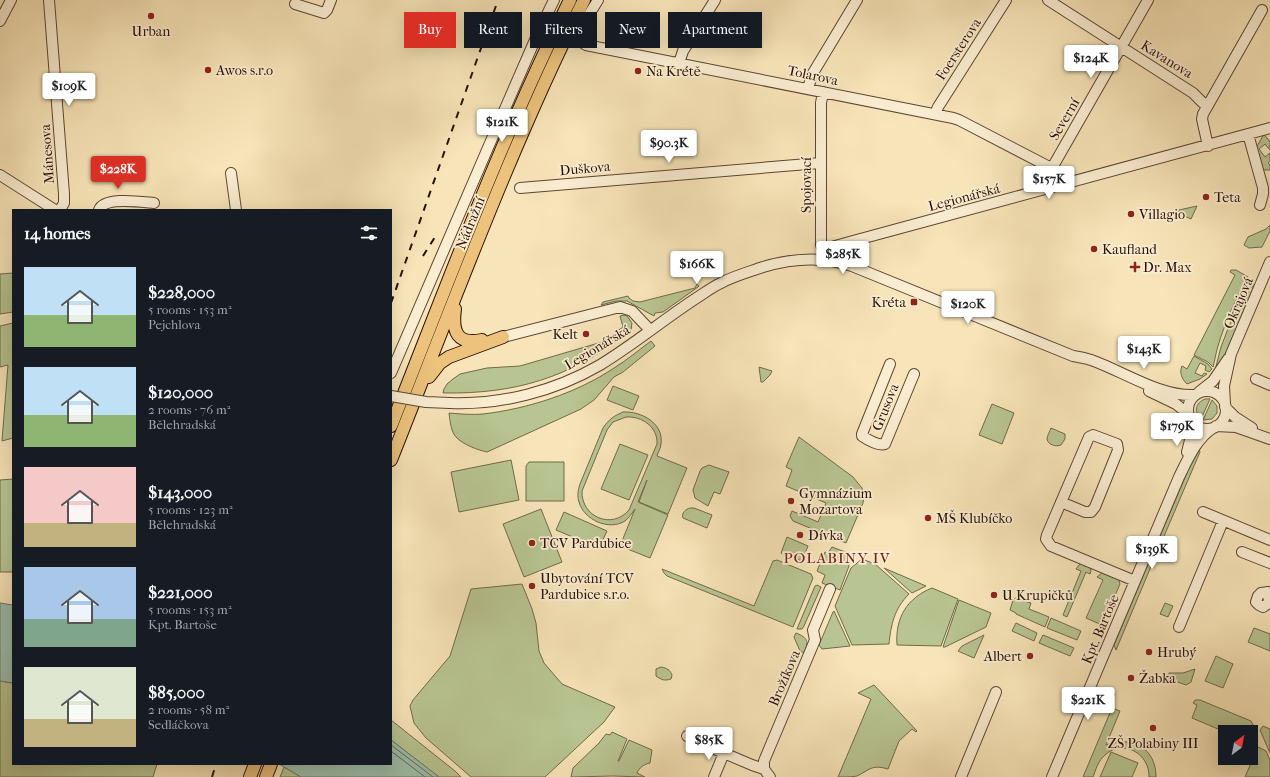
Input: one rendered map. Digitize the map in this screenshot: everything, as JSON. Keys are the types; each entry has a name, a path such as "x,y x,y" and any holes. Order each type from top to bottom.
{"main road":[{"name":"Nádražní","path":"392,423 488,183 549,43 570,0"},
{"name":"Nádražní","path":"392,457 537,100 584,0"},
{"path":"459,290 453,323 459,337 463,340 474,342 503,337"},
{"path":"416,396 436,367 444,360 456,354 503,337"},
{"path":"250,777 255,765"},
{"path":"266,777 271,765"}],"street":[{"path":"0,21 11,0"},
{"name":"Mánesova","path":"49,0 64,194 64,203 61,209"},
{"path":"295,4 324,13 331,0"},
{"path":"392,371 527,58 554,0"},
{"name":"Tolarova","path":"598,0 579,38 581,42 586,45 808,88 959,120 1052,168 1066,177 1070,183"},
{"path":"679,63 683,51 715,0"},
{"path":"808,88 812,73 857,0"},
{"name":"Foersterova","path":"935,114 1006,0"},
{"name":"Kavanova","path":"1048,0 1193,93 1207,106"},
{"name":"Severní","path":"1052,168 1148,0"},
{"path":"1208,146 1202,118 1207,106 1262,10"},
{"name":"Spojovací","path":"823,92 821,103 820,163 821,245 822,247 828,248 853,241"},
{"name":"Legionářská","path":"853,241 1208,146 1266,129"},
{"path":"1248,134 1263,188 1260,205"},
{"name":"Duškova","path":"520,188 820,163"},
{"path":"231,173 236,209"},
{"path":"0,175 53,209"},
{"path":"99,209 104,204 120,201 154,203"},
{"path":"852,266 855,254 853,241"},
{"name":"Legionářská","path":"392,396 426,402 477,404 534,393 565,382 600,365 711,288 736,276 783,262 808,259 831,260 852,266 1073,356"},
{"name":"Okrajová","path":"1225,405 1224,386 1231,354 1270,262"},
{"name":"Legionářská","path":"503,337 620,306 632,310 650,330"},
{"name":"Okrajová","path":"1197,394 1213,381 1231,354"},
{"path":"1073,356 1092,360 1166,391 1180,394 1197,394 1205,391 1212,392 1221,398 1225,405 1242,422 1270,438"},
{"path":"1073,356 1090,367 1176,404 1189,416 1195,425 1201,428 1236,427 1270,438"},
{"name":"Grusova","path":"890,364 862,434 865,438 882,445 885,444 914,374"},
{"path":"1256,379 1270,385"},
{"path":"1189,416 1188,408 1190,402 1197,394"},
{"path":"1215,427 1223,420 1225,405"},
{"name":"Kpt. Bartoše","path":"1179,477 1191,437 1189,416"},
{"name":"Kpt. Bartoše","path":"1052,777 1179,477 1197,443 1206,433 1215,427"},
{"name":"Kpt. Bartoše","path":"1061,502 1085,512 1091,512 1095,506 1118,450 1117,444 1095,435 1091,436 1061,502 1046,539 1048,544 1135,581"},
{"path":"1203,512 1270,540"},
{"path":"1179,627 1223,521"},
{"path":"1242,552 1270,563"},
{"name":"Brožíkova","path":"763,771 764,761 815,640 813,630 830,589"},
{"path":"961,777 996,692"},
{"path":"687,736 690,739 763,771"},
{"path":"714,777 724,753"}],"green space":[{"path":"1264,134 1270,142 1270,150 1265,144 1259,149 1265,157 1270,153 1270,161 1268,163 1270,165 1270,170 1263,170 1256,148"},
{"path":"1197,206 1191,219 1178,213 1179,210"},
{"path":"1270,225 1270,231 1262,247 1249,248 1244,245 1248,237 1266,229"},
{"path":"1231,270 1236,270 1248,277 1224,328 1217,348 1213,367 1208,362 1194,355 1235,275 1230,272"},
{"path":"12,273 12,312 0,314 0,274"},
{"path":"1251,279 1253,289 1220,366 1215,370 1221,347 1229,326"},
{"path":"697,284 699,286 698,287 663,312 655,313 654,316 627,301 616,301 601,305 603,302 628,296 633,301 640,302 695,288"},
{"path":"620,316 627,316 632,323 631,330 627,334 584,362 562,372 518,386 469,393 443,393 447,384 460,374 487,368 520,366 602,342 623,327"},
{"path":"12,323 12,438 2,441 8,365 0,367 0,326"},
{"path":"651,341 655,346 623,372 614,377 594,400 581,409 487,452 475,449 463,443 453,433 449,413 483,414 500,412 534,404 568,392 600,377 624,362"},
{"path":"1194,356 1208,364 1212,369 1209,372 1205,370 1206,366 1200,363 1195,373 1202,376 1204,373 1207,374 1200,379 1187,384 1182,376 1181,369 1182,366 1187,369"},
{"path":"759,367 772,371 763,382 761,382"},
{"path":"613,386 639,396 633,410 607,400"},
{"path":"1205,399 1210,399 1201,419 1197,413 1197,405"},
{"path":"1212,400 1217,406 1217,413 1212,419 1203,420"},
{"path":"992,404 1014,413 1002,444 979,435"},
{"path":"623,412 630,412 644,416 655,424 661,437 661,446 657,456 687,468 668,514 639,502 647,480 638,502 668,515 650,558 620,546 635,509 625,521 619,524 605,524 592,519 586,514 578,500 580,484 603,428 614,416","holes":["626,417 638,418 652,428 657,438 657,444 629,510 622,516 614,519 606,520 599,518 592,514 587,508 583,500 582,491 607,430 613,422"]},
{"path":"1051,428 1065,434 1065,439 1061,445 1057,446 1049,443 1047,438"},
{"path":"799,437 853,477 862,488 864,495 863,503 846,543 793,521 790,516 792,511 818,522 826,503 786,486 792,470 786,467"},
{"path":"620,444 648,455 629,500 601,489"},
{"path":"1199,449 1200,452 1156,555 1152,555 1195,454"},
{"path":"511,460 519,500 459,512 451,472"},
{"path":"529,462 564,462 564,501 526,501 526,466"},
{"path":"709,465 729,472 720,494 714,492 708,506 695,498 693,490 700,471 702,468"},
{"path":"12,479 12,572 0,572 0,480"},
{"path":"690,508 694,508 712,515 707,528 683,518 684,512"},
{"name":"TCV Pardubice","path":"541,509 562,562 524,577 503,524"},
{"path":"564,512 607,531 599,548 556,530"},
{"path":"787,537 808,546 802,561 781,553"},
{"path":"832,547 848,553 849,566 840,590 822,583 825,575 817,571 825,552 828,553"},
{"path":"1151,557 1155,557 1116,650 1114,645"},
{"path":"862,559 875,564 909,594 900,605 894,618 889,644 852,645 835,606 851,568"},
{"path":"777,560 811,574 813,578 793,627 667,576 662,569 754,606 773,561"},
{"path":"1082,563 1090,566 1091,571 1090,574 1086,572 1067,617 1063,615 1081,571 1076,569"},
{"path":"884,568 926,586 912,593"},
{"path":"1103,572 1118,577 1120,584 1102,625 1086,618 1103,580 1097,577"},
{"path":"522,584 536,623 539,651 544,663 562,684 615,707 604,722 545,777 471,777 426,738 414,723 410,706 413,700 450,656 471,589"},
{"path":"817,585 821,587 804,626 802,629 797,629 815,586"},
{"path":"932,588 958,599 941,646 897,645 898,626 904,610 916,597"},
{"path":"1015,598 1031,603 1029,609 1049,617 1045,627 1010,610"},
{"path":"959,600 991,613 986,627 943,647"},
{"path":"1165,603 1173,606 1168,617 1160,614"},
{"path":"834,611 850,646 822,649 819,645"},
{"path":"1051,618 1081,631 1077,640 1047,628"},
{"path":"1016,623 1037,633 1034,641 1012,631"},
{"path":"1254,628 1270,634 1270,651 1248,642"},
{"path":"796,633 806,640 807,646 804,653 800,651 794,637"},
{"path":"984,635 974,658 958,651 962,646"},
{"path":"1043,635 1074,648 1070,656 1039,643"},
{"path":"1216,656 1233,664 1223,688 1205,681"},
{"path":"661,667 670,672 672,675 671,679 663,680 656,676 656,669"},
{"path":"1195,669 1191,682 1186,685 1167,678 1169,673 1183,673"},
{"path":"0,681 12,683 12,765 157,765 153,777 0,777"},
{"path":"874,685 917,731 916,732 912,729 899,741 888,769 874,767 857,776 838,777 871,699 858,693"},
{"path":"1106,690 1115,694 1111,704 1102,700"},
{"path":"1195,700 1200,700 1251,721 1253,725 1218,725 1218,729 1192,718 1197,705 1193,703"},
{"path":"1112,708 1120,711 1106,745 1116,742 1125,742 1141,746 1152,758 1156,777 1149,777 1145,761 1140,755 1127,748 1120,748 1112,750 1103,757 1093,777 1083,777"},
{"path":"392,721 461,777 439,777 392,741"},
{"path":"1263,726 1270,729 1270,753 1260,730"},
{"path":"612,732 627,739 618,761 629,740 652,750 650,763 642,766 637,773 645,777 571,777 573,768 599,743 606,734 610,735"},
{"path":"1258,747 1266,751 1270,760 1270,777 1245,777 1250,765 1258,765"},
{"path":"1111,752 1138,763 1132,777 1100,777"},
{"path":"284,767 301,777 280,777"}],"water":[{"path":"0,603 12,605 12,683 0,681"},
{"path":"392,741 439,777 301,777 281,765 392,765"}],"railway":[{"path":"392,300 498,0"},
{"path":"423,256 435,237"},
{"path":"212,777 216,765"}],"place":[{"name":"Urban","path":"151,16"},
{"name":"Awos s.r.o","path":"208,70"},
{"name":"Na Krétě","path":"638,71"},
{"name":"Teta","path":"1206,197"},
{"name":"Villagio","path":"1131,214"},
{"name":"Kaufland","path":"1094,249"},
{"name":"Dr. Max","path":"1135,267"},
{"name":"Kréta","path":"914,302"},
{"name":"Kelt","path":"586,334"},
{"name":"Gymnázium Mozartova","path":"791,501"},
{"name":"MŠ Klubíčko","path":"928,518"},
{"name":"Dívka","path":"800,535"},
{"name":"TCV Pardubice","path":"532,543"},
{"name":"Ubytování TCV Pardubice s.r.o.","path":"532,586"},
{"name":"U Krupičků","path":"994,595"},
{"name":"Hrubý","path":"1149,652"},
{"name":"Albert","path":"1030,656"},
{"name":"Žabka","path":"1131,678"},
{"name":"ZŠ Polabiny III","path":"1153,728"}],"district":[{"name":"POLABINY IV","path":"837,558"}]}
